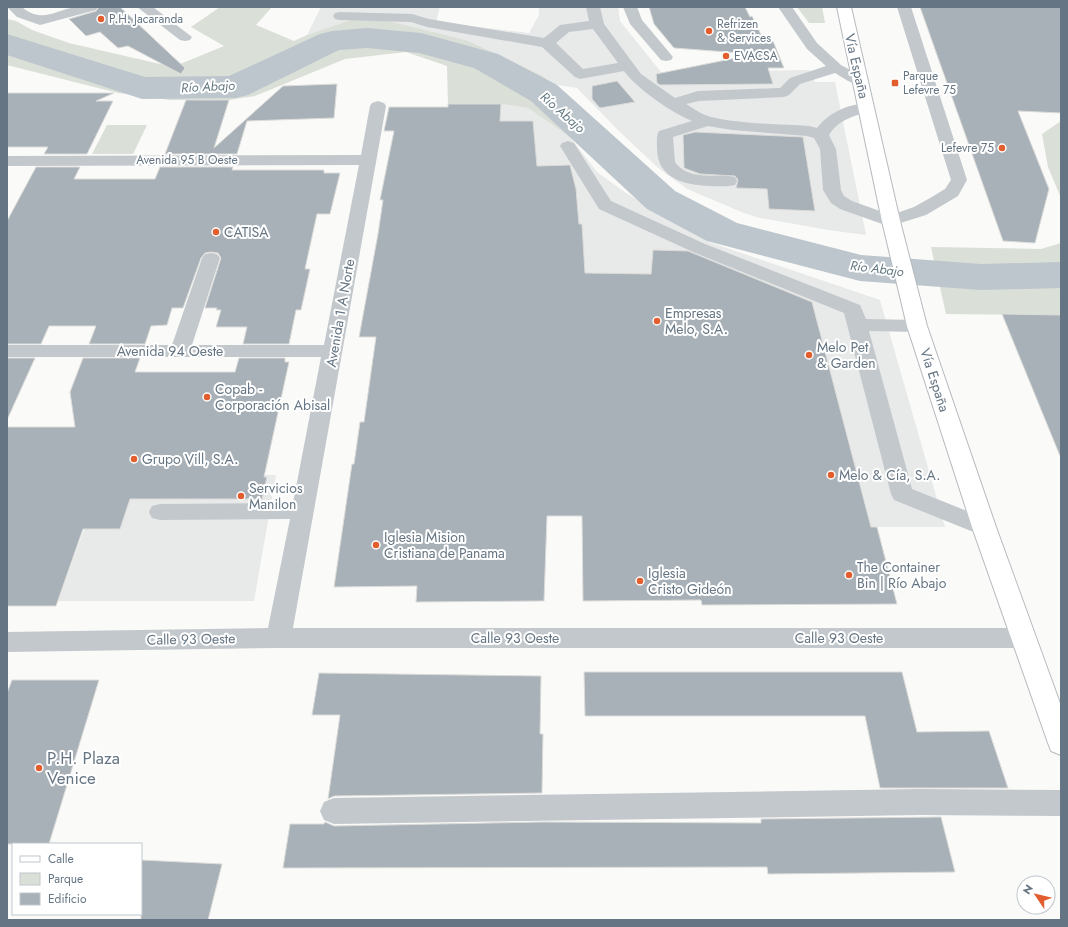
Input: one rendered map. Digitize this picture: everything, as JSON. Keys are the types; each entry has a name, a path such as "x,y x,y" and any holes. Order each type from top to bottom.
{"main road":[{"name":"Vía España","path":"844,7 892,223 917,326 984,527 1061,743"}],"street":[{"path":"14,7 22,14 40,21 92,7"},
{"path":"144,7 185,37"},
{"path":"593,7 597,24 627,66 636,77 655,92 694,116 707,121 809,131 821,135 828,149 832,190 837,199 846,205 892,223 920,211 952,192 959,180 904,7"},
{"path":"630,7 635,22 666,57"},
{"path":"785,7 812,46 836,68 860,81"},
{"path":"340,16 413,13 426,23 547,43 580,74 627,66"},
{"path":"547,43 565,28 597,24"},
{"path":"673,103 698,96 784,92 794,81 836,68"},
{"name":"Avenida 1 A Norte","path":"279,638 378,106"},
{"path":"821,135 827,123 842,114 866,108"},
{"path":"707,121 665,134 666,161 675,171 686,179 729,181"},
{"path":"568,146 605,204 699,248 853,308 902,494 984,527"},
{"name":"Avenida 95 B Oeste","path":"7,161 368,160"},
{"path":"180,351 211,258"},
{"path":"858,325 917,326"},
{"name":"Avenida 94 Oeste","path":"7,351 333,351"},
{"path":"160,512 303,511"},
{"name":"Calle 93 Oeste","path":"7,642 279,638 1024,638"},
{"path":"334,811 920,802 1061,804"}],"shaded area":[{"path":"321,7 440,7 436,22 529,33 539,15 539,7 618,7 620,21 661,72 809,70 815,82 835,82 866,235 760,218 744,213 687,189 657,167 577,88 552,84 543,76 469,41 350,20 307,35"},
{"name":"Empresas Melo, S.A.","path":"501,104 528,108 570,137 597,172 626,193 709,242 880,300 945,527 606,527 500,124"},
{"path":"104,475 276,475 254,601 58,601"}],"green space":[{"path":"220,7 272,7 256,25 294,41 350,20 388,21 469,41 543,76 598,124 570,137 528,108 501,104 448,104 447,66 406,52 345,59 255,96 229,100 170,100 118,93 7,65 7,19 16,21 32,30 69,43 173,67 224,46 191,27"},
{"path":"797,7 822,7 825,23 809,23"},
{"path":"1061,121 1061,198 1048,167 1042,134"},
{"path":"107,125 147,125 133,154 92,154"},
{"path":"1061,243 1061,315 946,314 931,247 1041,249"}],"building":[{"path":"99,7 120,7 185,68 181,74 128,46 118,48 100,32 86,36 69,19 96,11"},
{"path":"649,7 745,7 750,17 752,16 764,41 773,41 784,68 768,68 773,84 660,85 657,83 656,74 741,57 741,53 674,48 654,24"},
{"name":"Lefevre 75","path":"920,7 1061,7 1061,113 1018,111 1049,189 1035,243 1003,241"},
{"path":"617,81 635,102 600,108 592,99 592,86"},
{"path":"337,84 334,118 247,121 237,154 165,154 186,100 229,100 214,148 283,86"},
{"path":"7,93 114,93 96,101 113,101 87,154 44,154 48,147 7,147"},
{"path":"448,104 501,104 500,121 533,121 537,166 570,165 576,189 579,224 582,224 585,273 651,274 653,250 688,251 812,302 871,527 877,527 897,604 702,605 701,600 583,601 582,516 547,516 544,601 416,602 417,586 334,587 352,464 354,464 360,422 364,422 376,337 359,337 378,234 383,200 380,200 394,131 384,131 389,107 448,107"},
{"path":"695,132 803,137 815,211 769,209 767,189 736,188 738,180 735,176 700,174 684,168 683,135"},
{"path":"36,167 80,167 74,179 155,179 160,167 233,167 232,170 324,170 324,173 340,173 330,214 317,214 305,269 310,269 301,310 296,310 289,344 243,344 247,327 216,327 221,310 216,310 217,308 205,308 221,258 218,253 211,252 205,253 201,258 183,308 172,308 167,325 151,326 145,344 89,344 96,326 49,326 41,344 7,344 7,221"},
{"path":"1002,314 1061,315 1061,456 1060,456"},
{"path":"7,358 35,358 7,420"},
{"path":"83,358 140,358 135,372 235,372 239,358 285,358 285,362 289,362 264,477 267,477 262,499 130,499 120,529 83,529 56,606 7,606 7,427 75,427 70,392"},
{"path":"584,672 902,672 917,732 989,731 1008,788 880,788 865,716 585,716"},
{"path":"319,673 541,676 540,734 543,734 542,793 334,796 328,799 340,715 312,715"},
{"name":"P.H. Plaza Venice","path":"12,680 99,680 49,843 7,844 7,693"},
{"path":"941,817 955,872 768,874 767,867 283,868 290,824 324,824 325,822 334,826 541,822 761,823 761,819"},
{"path":"142,860 222,864 208,920 141,920"}],"waterway":[{"name":"Río Abajo","path":"7,44 142,88 235,87 332,41 367,38 421,43 486,61 544,93 661,200 722,232 860,268 981,277 1061,275"}],"place":[{"name":"P.H. Jacaranda","path":"101,19"},
{"name":"Refrizen & Services","path":"709,31"},
{"name":"EVACSA","path":"726,56"},
{"name":"Parque Lefevre 75","path":"895,83"},
{"name":"Lefevre 75","path":"1002,148"},
{"name":"CATISA","path":"216,232"},
{"name":"Empresas Melo, S.A.","path":"657,321"},
{"name":"Melo Pet & Garden","path":"809,355"},
{"name":"Copab - Corporación Abisal","path":"207,397"},
{"name":"Grupo Vill, S.A.","path":"134,459"},
{"name":"Melo & Cía, S.A.","path":"831,475"},
{"name":"Servicios Manilon","path":"241,496"},
{"name":"Iglesia Mision Cristiana de Panama","path":"376,545"},
{"name":"The Container Bin | Río Abajo","path":"849,575"},
{"name":"Iglesia Cristo Gideón","path":"640,581"},
{"name":"P.H. Plaza Venice","path":"39,768"}]}
